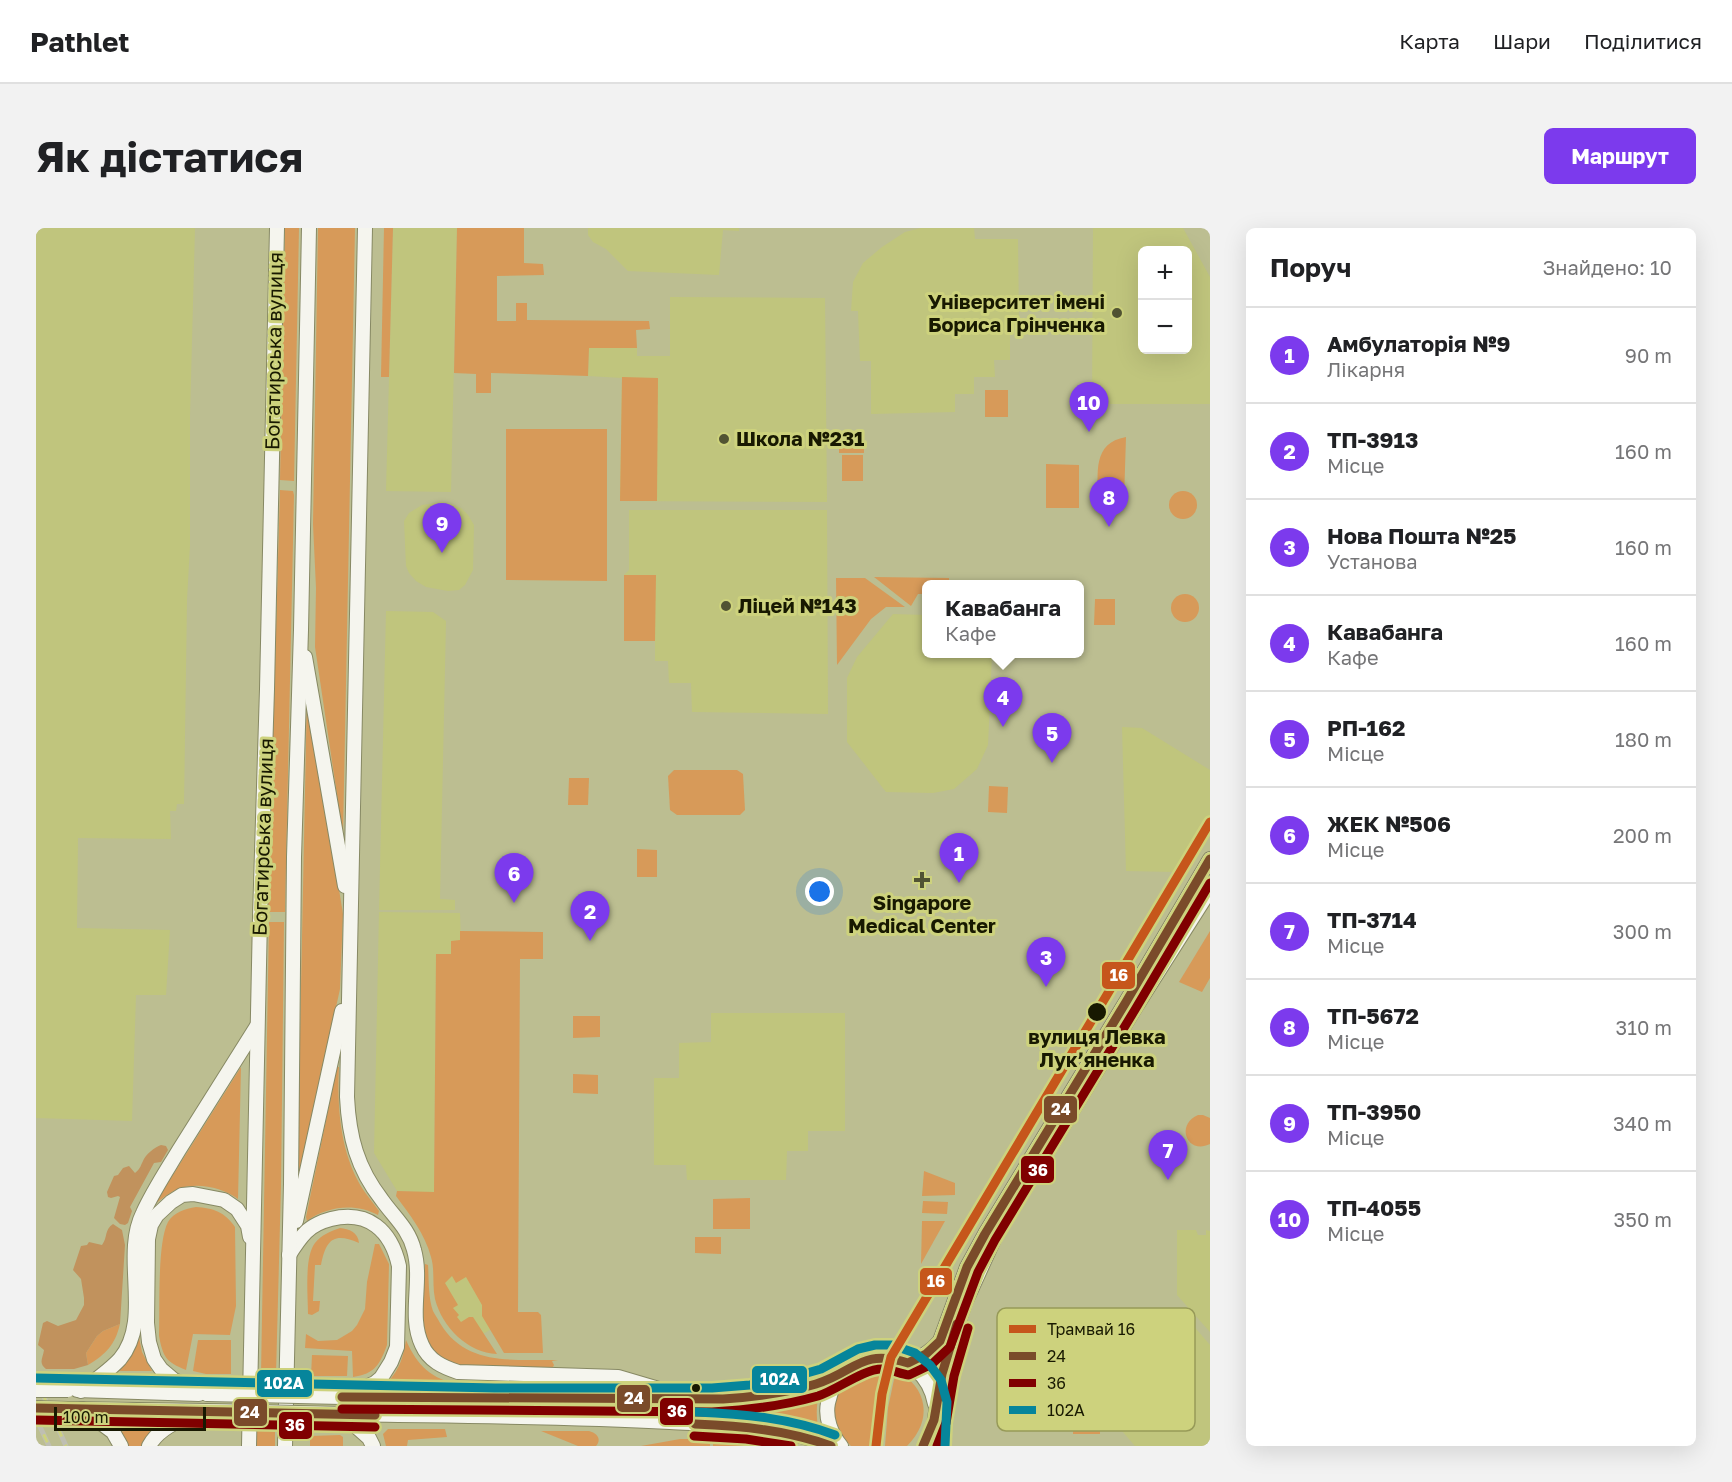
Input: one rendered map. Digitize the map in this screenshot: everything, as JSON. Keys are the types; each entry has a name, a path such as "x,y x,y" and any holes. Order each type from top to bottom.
{"main road":[{"name":"Богатирська вулиця","path":"249,1446 277,228"},
{"name":"Богатирська вулиця","path":"285,1446 291,1184 295,815 309,228"},
{"name":"Богатирська вулиця","path":"365,228 347,1097 351,1140 368,1180 411,1237 417,1265 417,1332 425,1352 443,1367 458,1372 618,1377 696,1400"},
{"path":"301,630 351,918"},
{"path":"908,1363 924,1356 940,1341 967,1267 985,1234 1210,860"},
{"path":"923,1446 931,1433 942,1373 952,1340 965,1303 994,1237 1210,890"},
{"name":"Богатирська вулиця","path":"289,1255 349,981"},
{"path":"75,1390 120,1359 128,1346 135,1312 135,1250 141,1215 258,1024"},
{"path":"207,1394 174,1380 161,1370 148,1342 148,1249 151,1225 157,1215 171,1202 182,1196 193,1194 209,1196 224,1200 237,1209 248,1226 253,1250"},
{"path":"289,1255 307,1230 325,1220 343,1216 362,1218 378,1227 389,1239 396,1253 399,1266 397,1347 381,1378 375,1383 342,1397"},
{"path":"36,1390 342,1397 696,1400 752,1397 796,1389 826,1380 862,1360 891,1357 908,1363 921,1373 930,1386 935,1402 933,1446"},
{"path":"841,1446 829,1425 827,1409 830,1393 838,1378 849,1367"},
{"path":"36,1408 611,1419 753,1427 817,1440 831,1446"},
{"path":"75,1409 113,1432 121,1446"},
{"path":"149,1446 162,1430 185,1417 207,1411"},
{"path":"342,1414 369,1438 374,1446"}],"shaded area":[{"path":"36,228 195,228 184,804 177,804 176,811 170,811 171,839 78,838 77,928 170,930 166,995 136,995 132,1121 36,1118"},
{"path":"285,228 299,228 294,481 280,480"},
{"path":"318,228 355,228 343,835 315,647 316,588 313,524"},
{"path":"384,228 393,228 389,377 381,377"},
{"path":"393,228 457,228 451,492 386,491"},
{"path":"457,228 524,228 524,263 543,264 544,275 497,276 497,321 516,321 516,303 527,303 527,320 649,321 650,329 636,330 637,348 589,348 588,376 491,373 491,393 476,393 476,374 454,373"},
{"path":"588,228 739,228 739,231 723,230 719,275 628,271 606,249 593,242 588,235"},
{"path":"921,228 974,228 975,239 1018,239 1019,324 1010,324 1010,360 994,360 995,377 974,377 974,394 955,394 955,412 871,414 871,361 860,361 858,311 851,311 853,282 863,263 882,247 905,232"},
{"name":"Університет імені Бориса Грінченка","path":"1093,228 1183,228 1210,277 1210,404 1092,404"},
{"name":"Школа №231","path":"670,297 825,298 827,502 620,501 622,378 588,376 589,348 637,348 637,356 670,356"},
{"path":"622,377 658,378 657,501 620,501"},
{"path":"985,390 1008,390 1008,417 985,417"},
{"path":"506,429 607,429 607,581 506,580"},
{"path":"839,433 864,433 864,453 839,453"},
{"path":"1126,437 1124,500 1098,500 1098,470 1102,452 1115,440"},
{"path":"842,455 863,455 863,481 842,481"},
{"path":"1046,464 1079,465 1079,508 1046,508"},
{"path":"280,490 293,491 294,495 285,912 268,912"},
{"path":"1183,491 1193,495 1197,505 1193,515 1183,519 1173,515 1169,505 1173,495"},
{"path":"442,502 461,508 474,525 473,570 465,585 459,590 448,591 426,587 416,581 406,566 404,521 409,513 422,505"},
{"name":"Ліцей №143","path":"629,510 827,510 828,714 692,712 691,683 669,683 668,661 655,661 655,641 624,641 624,575 629,570"},
{"path":"624,575 656,575 655,641 624,641"},
{"path":"874,577 949,578 949,580 922,580 922,594 918,594 911,606"},
{"path":"836,578 865,578 905,607 886,607 871,619 837,665"},
{"path":"1185,594 1195,598 1199,608 1195,618 1185,622 1175,618 1171,608 1175,598"},
{"path":"1095,599 1115,599 1115,625 1094,625"},
{"path":"386,611 433,612 446,621 440,899 455,900 455,910 379,910"},
{"path":"893,614 922,615 922,658 992,658 988,745 977,769 954,789 933,793 886,792 847,742 847,678 857,657"},
{"path":"307,694 343,914 340,989 297,1184"},
{"path":"1122,727 1142,728 1210,770 1210,814 1175,872 1126,871"},
{"path":"674,770 737,770 743,774 745,810 740,815 677,815 670,810 668,776"},
{"path":"569,778 589,778 588,805 568,805"},
{"path":"989,786 1008,787 1007,813 988,812"},
{"path":"637,849 657,850 657,877 637,877"},
{"path":"379,912 460,913 461,941 451,954 436,955 434,1193 397,1191 374,1153"},
{"path":"269,922 284,922 281,1186 276,1374 261,1374"},
{"path":"460,931 543,932 543,959 520,959 518,1312 538,1312 541,1315 543,1353 504,1353 482,1316 482,1305 466,1277 456,1283 452,1276 445,1283 458,1305 453,1308 459,1315 457,1317 461,1322 473,1317 497,1354 476,1349 458,1337 438,1309 433,1267 425,1240 396,1196 397,1191 434,1192 436,954 451,954 451,941 460,940"},
{"path":"1210,931 1210,978 1202,992 1179,982"},
{"path":"711,1013 845,1013 845,1131 808,1131 808,1151 787,1151 786,1180 687,1180 686,1165 654,1165 654,1078 679,1078 679,1043 711,1042"},
{"path":"573,1016 600,1016 600,1037 573,1038"},
{"path":"241,1067 238,1199 224,1191 193,1186 175,1191 154,1205"},
{"path":"337,1067 339,1067 341,1126 347,1154 360,1185 379,1211 378,1215 360,1209 333,1209 307,1221 306,1217"},
{"path":"573,1074 598,1075 598,1094 573,1093"},
{"path":"1198,1115 1210,1118 1210,1144 1195,1146 1187,1137 1187,1125"},
{"path":"161,1145 166,1146 168,1150 161,1162 154,1163 130,1207 132,1211 128,1223 120,1224 114,1218 120,1197 108,1197 107,1192 114,1176 129,1166 135,1173 148,1154"},
{"path":"924,1171 955,1183 955,1195 922,1196"},
{"path":"750,1198 750,1229 713,1229 713,1199"},
{"path":"923,1201 948,1202 947,1214 922,1213"},
{"path":"196,1207 218,1212 235,1227 236,1306 230,1335 193,1334 186,1370 166,1358 160,1343 161,1260 164,1232 168,1222 177,1213"},
{"path":"922,1221 945,1221 921,1264"},
{"path":"113,1224 122,1230 125,1245 120,1324 97,1336 86,1353 88,1365 74,1369 46,1369 42,1362 44,1350 38,1345 43,1323 47,1321 58,1326 76,1320 84,1305 81,1279 73,1270 81,1246 89,1242 102,1245 108,1229"},
{"path":"340,1228 352,1232 357,1236 359,1243 337,1238 329,1244 321,1265 315,1265 313,1301 320,1301 319,1311 312,1315 308,1314 309,1257 315,1243 320,1238"},
{"path":"1177,1230 1196,1230 1198,1235 1206,1235 1206,1230 1210,1231 1210,1332 1195,1315 1195,1308 1189,1308 1177,1295"},
{"path":"695,1237 721,1237 721,1254 695,1253"},
{"path":"375,1244 379,1244 389,1264 387,1345 382,1358 372,1371 353,1377 352,1351 305,1348 306,1334 318,1341 337,1340 357,1325 365,1309 367,1282"},
{"path":"447,1249 496,1318 490,1330 472,1340 441,1313"},
{"path":"425,1264 428,1265 429,1294 433,1311 451,1337 463,1347 492,1358 558,1360 552,1361 554,1365 552,1369 468,1368 440,1358 429,1345 424,1329"},
{"path":"120,1324 109,1348 88,1365 86,1353 97,1336"},
{"path":"1195,1328 1210,1345 1210,1446 1135,1446 1122,1431 1195,1431"},
{"path":"139,1337 142,1352 152,1371 115,1371"},
{"path":"198,1340 231,1340 231,1374 206,1374 193,1371"},
{"path":"406,1340 415,1357 426,1370 441,1379 459,1385 385,1385 400,1364"},
{"path":"312,1355 348,1356 347,1376 311,1376"},
{"path":"874,1367 885,1367 875,1406 872,1446 851,1446 837,1422 836,1399 841,1388 849,1379"},
{"path":"896,1370 915,1386 923,1405 923,1415 921,1426 907,1446 885,1446 888,1408"},
{"path":"819,1393 818,1432 766,1421 715,1416 715,1407 779,1403"},
{"path":"388,1429 445,1429 447,1437 408,1440 407,1446 386,1446 383,1434"},
{"path":"256,1430 275,1430 275,1446 256,1446"},
{"path":"153,1431 142,1446 125,1446 117,1432"},
{"path":"541,1431 589,1431 596,1435 599,1441 596,1446 578,1446"},
{"path":"1073,1431 1100,1431 1100,1434 1073,1434"},
{"path":"340,1435 343,1437 343,1446 310,1446 310,1436"},
{"path":"680,1439 710,1439 710,1446 641,1446"},
{"path":"713,1439 736,1440 744,1446 713,1446"},
{"path":"760,1439 778,1441 797,1446 760,1446"}],"railway":[{"path":"36,1379 66,1446"},
{"path":"36,1418 49,1446"}],"tram line":[{"name":"16","path":"876,1446 882,1394 891,1357 1210,822"}],"transit line":[{"name":"24","path":"342,1397 723,1399 758,1396 816,1384 868,1360 879,1358 908,1363 926,1354 940,1341 967,1267 985,1234 1210,859"},
{"name":"36","path":"342,1409 712,1412 752,1409 818,1396 867,1372 885,1369 909,1375 932,1364 950,1347 978,1272 995,1240 1210,883"},
{"name":"24","path":"923,1446 934,1420 942,1374 957,1324"},
{"name":"36","path":"937,1446 946,1423 954,1376 968,1328"},
{"name":"102А","path":"36,1378 495,1388 712,1388 750,1385 793,1377 821,1369 858,1349 875,1345 892,1345 915,1353 930,1365 941,1380 947,1402 945,1446"},
{"name":"24","path":"36,1408 375,1415"},
{"name":"102А","path":"696,1412 767,1418 835,1435"},
{"name":"36","path":"36,1420 375,1427"},
{"name":"24","path":"695,1424 764,1430 798,1436 831,1446"},
{"name":"36","path":"694,1436 746,1439 791,1446"}],"place":[{"name":"Університет імені Бориса Грінченка","path":"1117,313"},
{"name":"ТП-4055","path":"1089,432"},
{"name":"Школа №231","path":"724,439"},
{"name":"ТП-5672","path":"1109,527"},
{"name":"ТП-3950","path":"442,553"},
{"name":"Ліцей №143","path":"726,606"},
{"name":"Кавабанга","path":"1003,727"},
{"name":"РП-162","path":"1052,763"},
{"name":"Singapore Medical Center","path":"922,880"},
{"name":"Амбулаторія №9","path":"959,883"},
{"name":"ЖЕК №506","path":"514,903"},
{"name":"ТП-3913","path":"590,941"},
{"name":"Нова Пошта №25","path":"1046,987"},
{"name":"вулиця Левка Лукʼяненка","path":"1097,1012"},
{"name":"ТП-3714","path":"1168,1180"}]}
